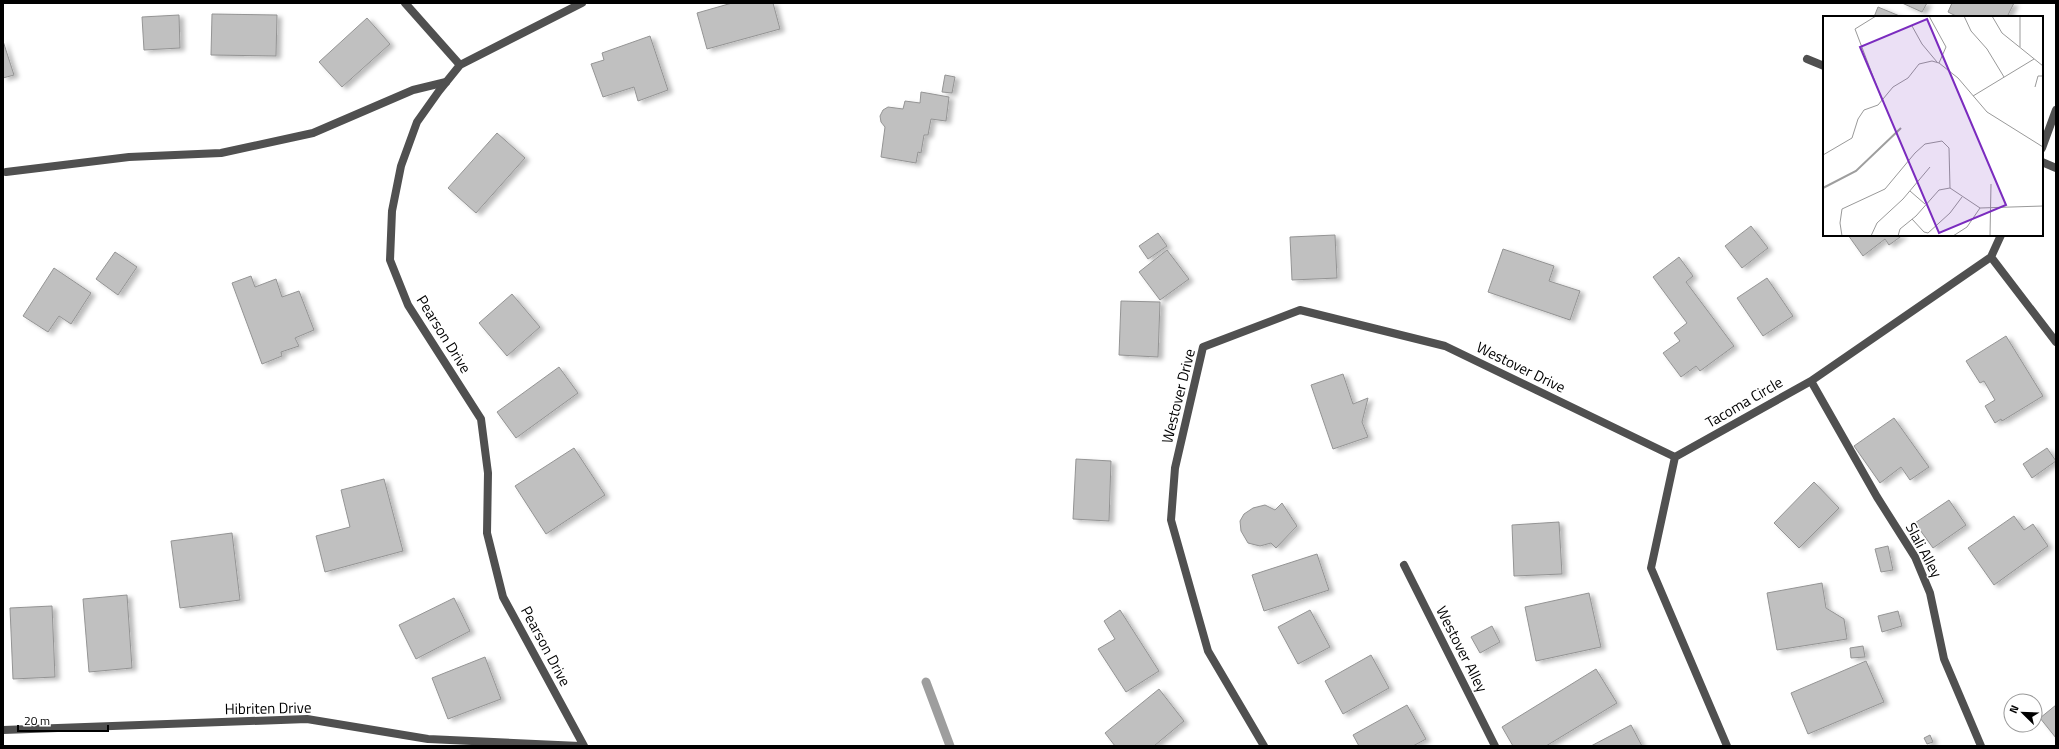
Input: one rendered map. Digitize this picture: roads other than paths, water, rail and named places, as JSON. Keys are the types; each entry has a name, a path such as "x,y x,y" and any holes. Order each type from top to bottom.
{"street":[{"path":"405,3 460,65"},
{"name":"Pearson Drive","path":"582,3 460,65 446,82 417,122 401,166 392,211 390,260 408,305 481,419 488,473 487,533 504,597 584,746"},
{"path":"1807,59 1823,66"},
{"path":"6,172 128,157 221,153 313,133 413,90 446,82"},
{"path":"2043,145 2056,110"},
{"path":"2043,162 2056,168"},
{"path":"2001,236 1991,257 2056,342"},
{"name":"Tacoma Circle","path":"1675,457 1811,380 1991,257"},
{"name":"Westover Drive","path":"1264,746 1208,651 1171,520 1175,468 1202,347 1300,310 1445,346 1675,457"},
{"name":"Slali Alley","path":"1811,380 1877,497 1915,557 1930,593 1944,659 1981,746"},
{"path":"1675,457 1651,568 1727,746"},
{"name":"Westover Alley","path":"1404,565 1496,746"},
{"name":"Hibriten Drive","path":"3,730 307,719 428,739 580,746"}],"waterway":[{"path":"926,682 950,746"}]}
